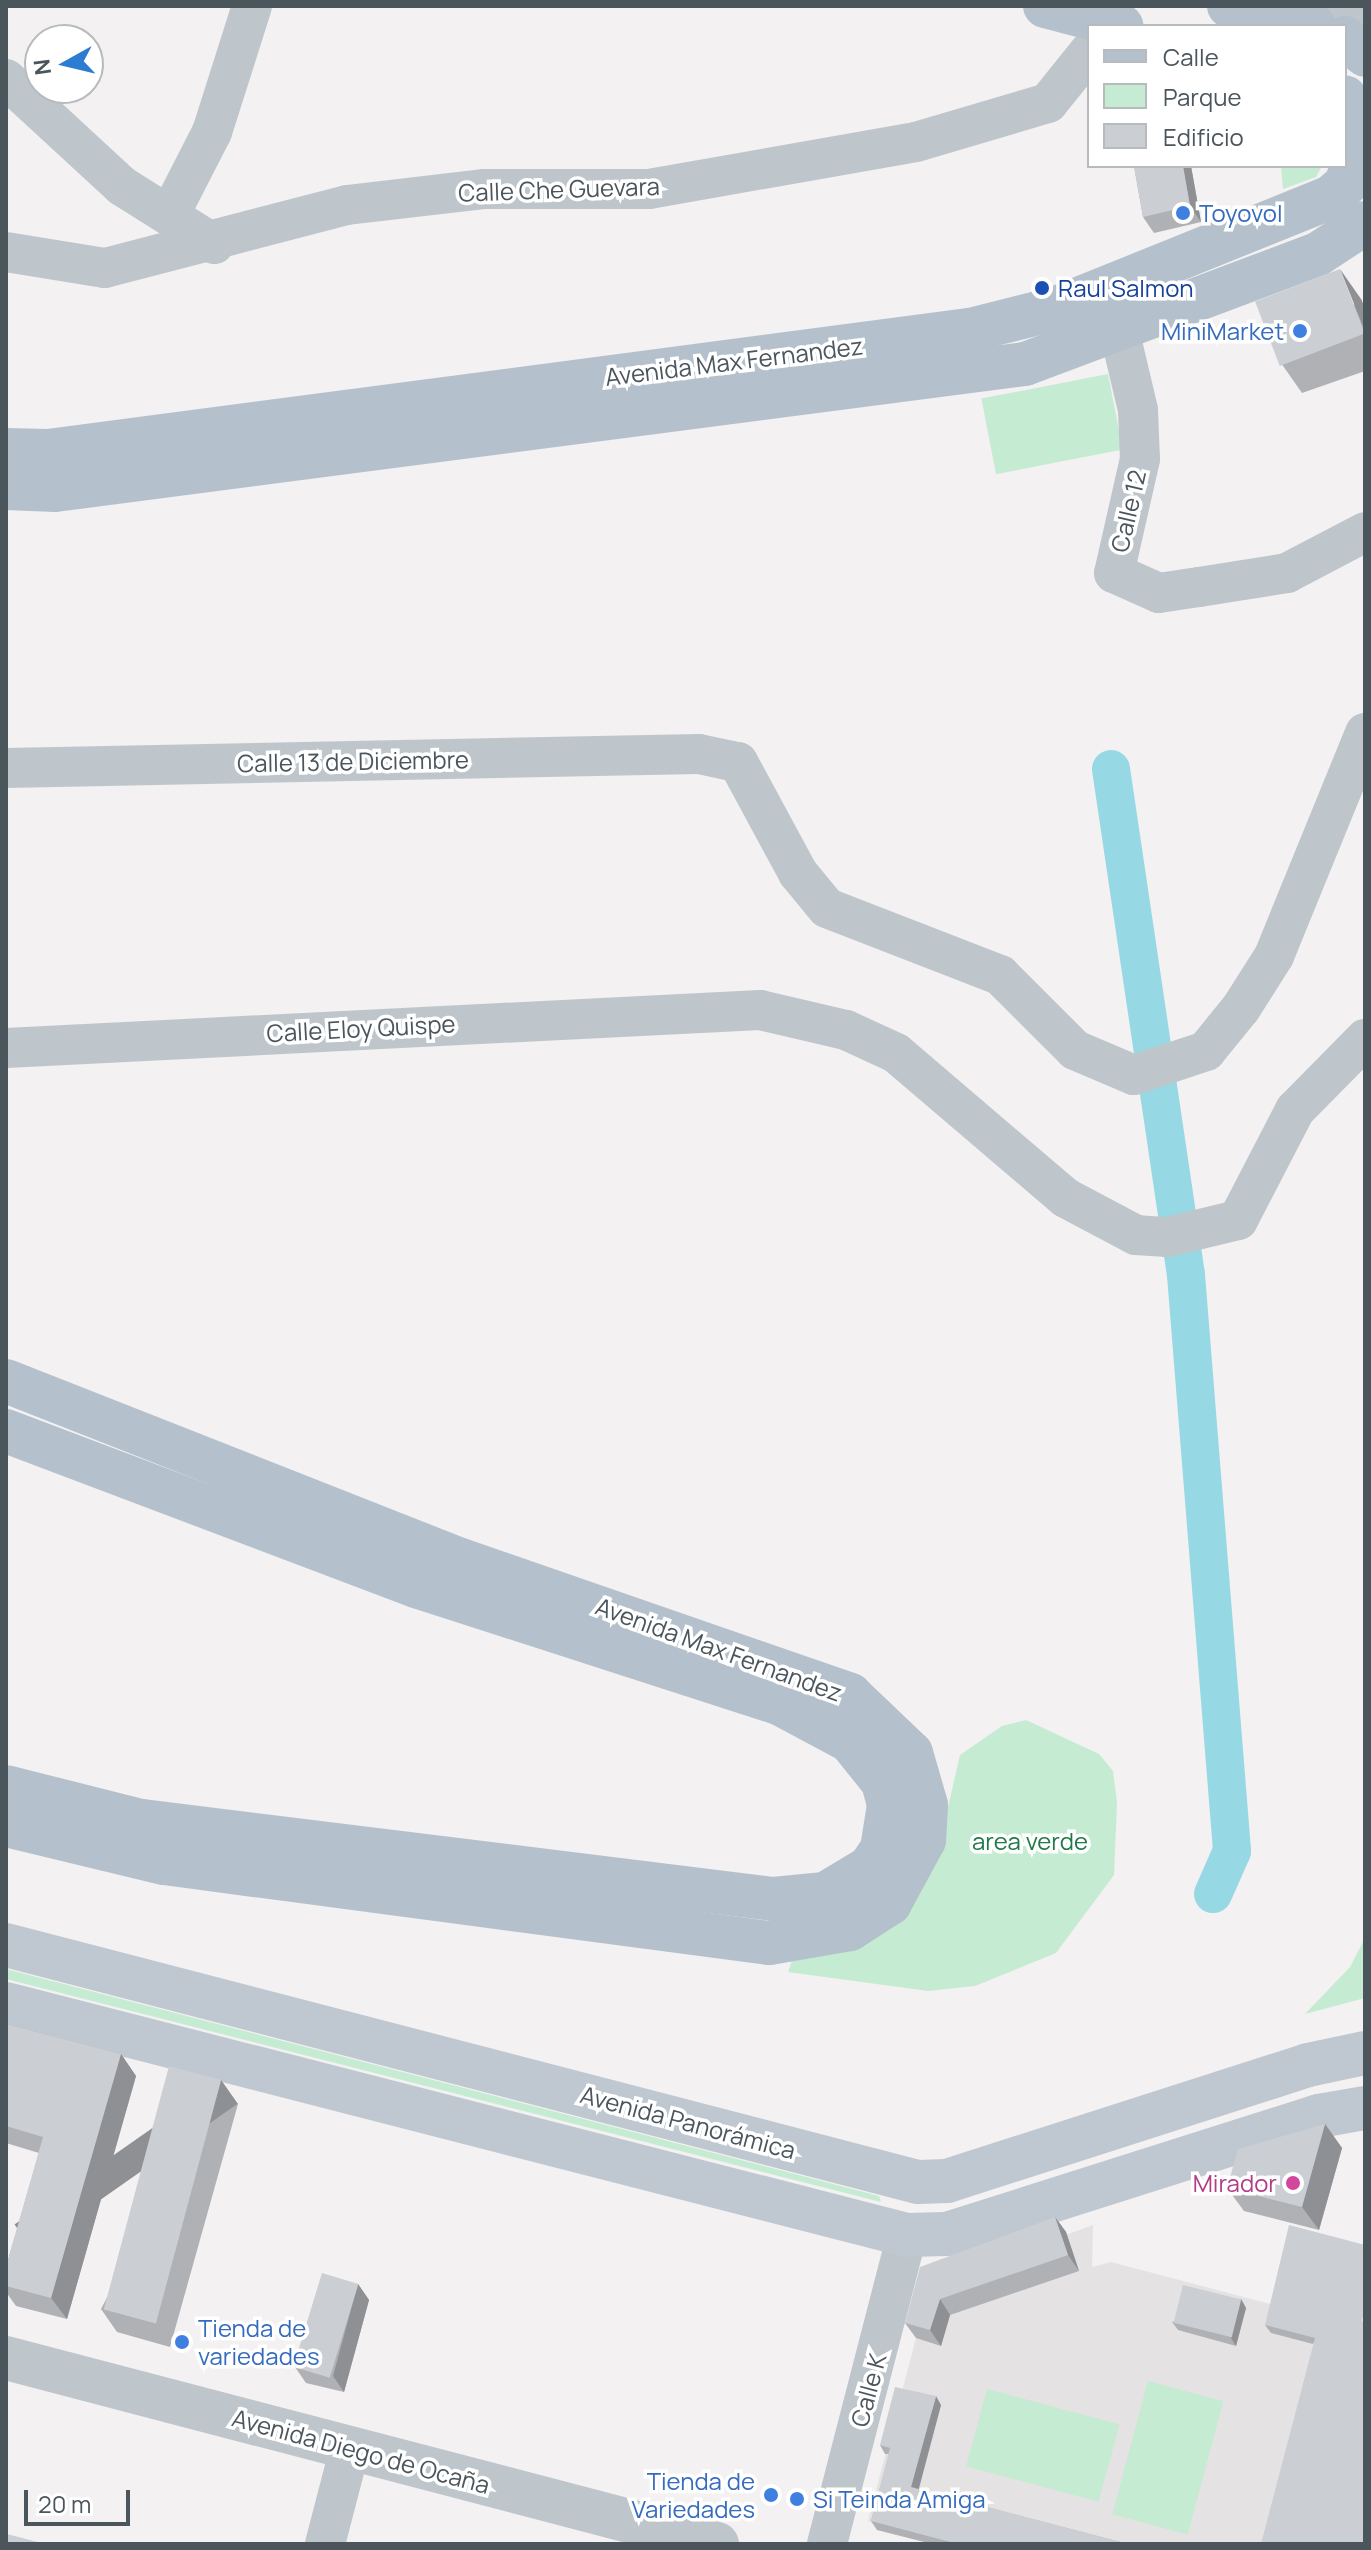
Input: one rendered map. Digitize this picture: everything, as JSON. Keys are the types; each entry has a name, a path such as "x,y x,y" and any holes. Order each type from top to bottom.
{"main road":[{"path":"1045,6 1095,24"},
{"path":"1229,6 1306,24"},
{"path":"1347,40 1365,55"},
{"name":"Avenida Max Fernandez","path":"6,488 55,490 1025,364 1115,308 1331,197 1346,184 1357,152 1354,102"},
{"name":"Avenida Max Fernandez","path":"6,450 48,451 970,330 1115,308 1318,254 1365,223"},
{"name":"Avenida Max Fernandez","path":"6,1381 461,1560 781,1704 850,1741 883,1782 889,1805 882,1849 870,1867 825,1894 773,1899 6,1825"},
{"name":"Avenida Max Fernandez","path":"6,1431 416,1586 642,1639"},
{"name":"Avenida Max Fernandez","path":"6,1787 102,1832"},
{"name":"Avenida Panorámica","path":"6,1945 918,2182 947,2181 1308,2065 1365,2053"},
{"path":"6,2004 907,2235 947,2234 1319,2116 1365,2108"},
{"path":"907,2235 918,2182"}],"street":[{"path":"171,212 212,132 252,6"},
{"name":"Calle Che Guevara","path":"6,252 105,268 214,244 347,205 483,189 649,189 916,142 1048,103 1087,46"},
{"path":"6,79 122,186 171,212 214,244"},
{"name":"Calle 12","path":"1115,308 1140,459 1114,573 1159,593 1287,573 1365,532"},
{"name":"Calle 13 de Diciembre","path":"6,768 699,754 738,762 798,873 827,908 1000,975 1075,1050 1134,1075 1176,1067 1206,1051 1274,956 1365,733"},
{"name":"Calle Eloy Quispe","path":"6,1048 716,1008 846,1030 896,1053 1066,1198 1136,1235 1167,1237 1210,1230 1238,1220 1295,1110 1365,1039"},
{"name":"Calle K","path":"827,2544 907,2235"},
{"name":"Avenida Diego de Ocaña","path":"6,2358 717,2544"},
{"path":"325,2544 350,2448"}],"shaded area":[{"path":"1093,2225 1092,2267 1111,2262 1365,2329 1365,2544 932,2544 868,2521 930,2285"}],"green space":[{"path":"1281,168 1321,168 1316,177 1283,189"},
{"path":"1108,374 1123,450 996,474 981,399"},
{"name":"area verde","path":"1026,1720 1099,1754 1113,1771 1117,1802 1114,1875 1056,1953 975,1986 928,1991 788,1972 799,1941 946,1816 960,1755 1002,1726"},
{"path":"1365,1938 1365,1998 1305,2014 1350,1967"},
{"path":"6,1969 879,2196 881,2202 6,1979"},
{"path":"1148,2381 1223,2401 1188,2534 1112,2514"},
{"path":"987,2389 1119,2424 1099,2502 966,2466"}],"building":[{"path":"1134,168 1183,168 1190,206 1143,217"},
{"path":"1340,269 1365,333 1280,366 1255,302"},
{"path":"6,2024 121,2054 51,2298 6,2286 6,2267 43,2137 6,2126"},
{"path":"169,2066 221,2080 156,2323 104,2309"},
{"path":"1325,2124 1302,2207 1227,2188 1238,2149"},
{"path":"1055,2217 1068,2255 940,2299 930,2330 905,2323 920,2267"},
{"path":"1289,2225 1365,2245 1365,2309 1362,2321 1365,2322 1365,2544 1261,2544 1315,2338 1265,2325"},
{"path":"322,2273 358,2284 330,2378 293,2367"},
{"path":"1183,2285 1241,2300 1232,2337 1174,2323"},
{"path":"895,2387 936,2396 911,2487 1128,2544 958,2544 871,2521 890,2448 880,2445"},
{"path":"7,2534 45,2544 6,2544"}],"waterway":[{"path":"1111,769 1186,1275 1232,1851 1213,1894"}],"place":[{"name":"Toyovol","path":"1183,213"},
{"name":"Raul Salmon","path":"1042,288"},
{"name":"MiniMarket","path":"1300,331"},
{"name":"Mirador","path":"1293,2183"},
{"name":"Tienda de variedades","path":"182,2342"},
{"name":"Tienda de Variedades","path":"771,2495"},
{"name":"Si Teinda Amiga","path":"797,2499"}]}
